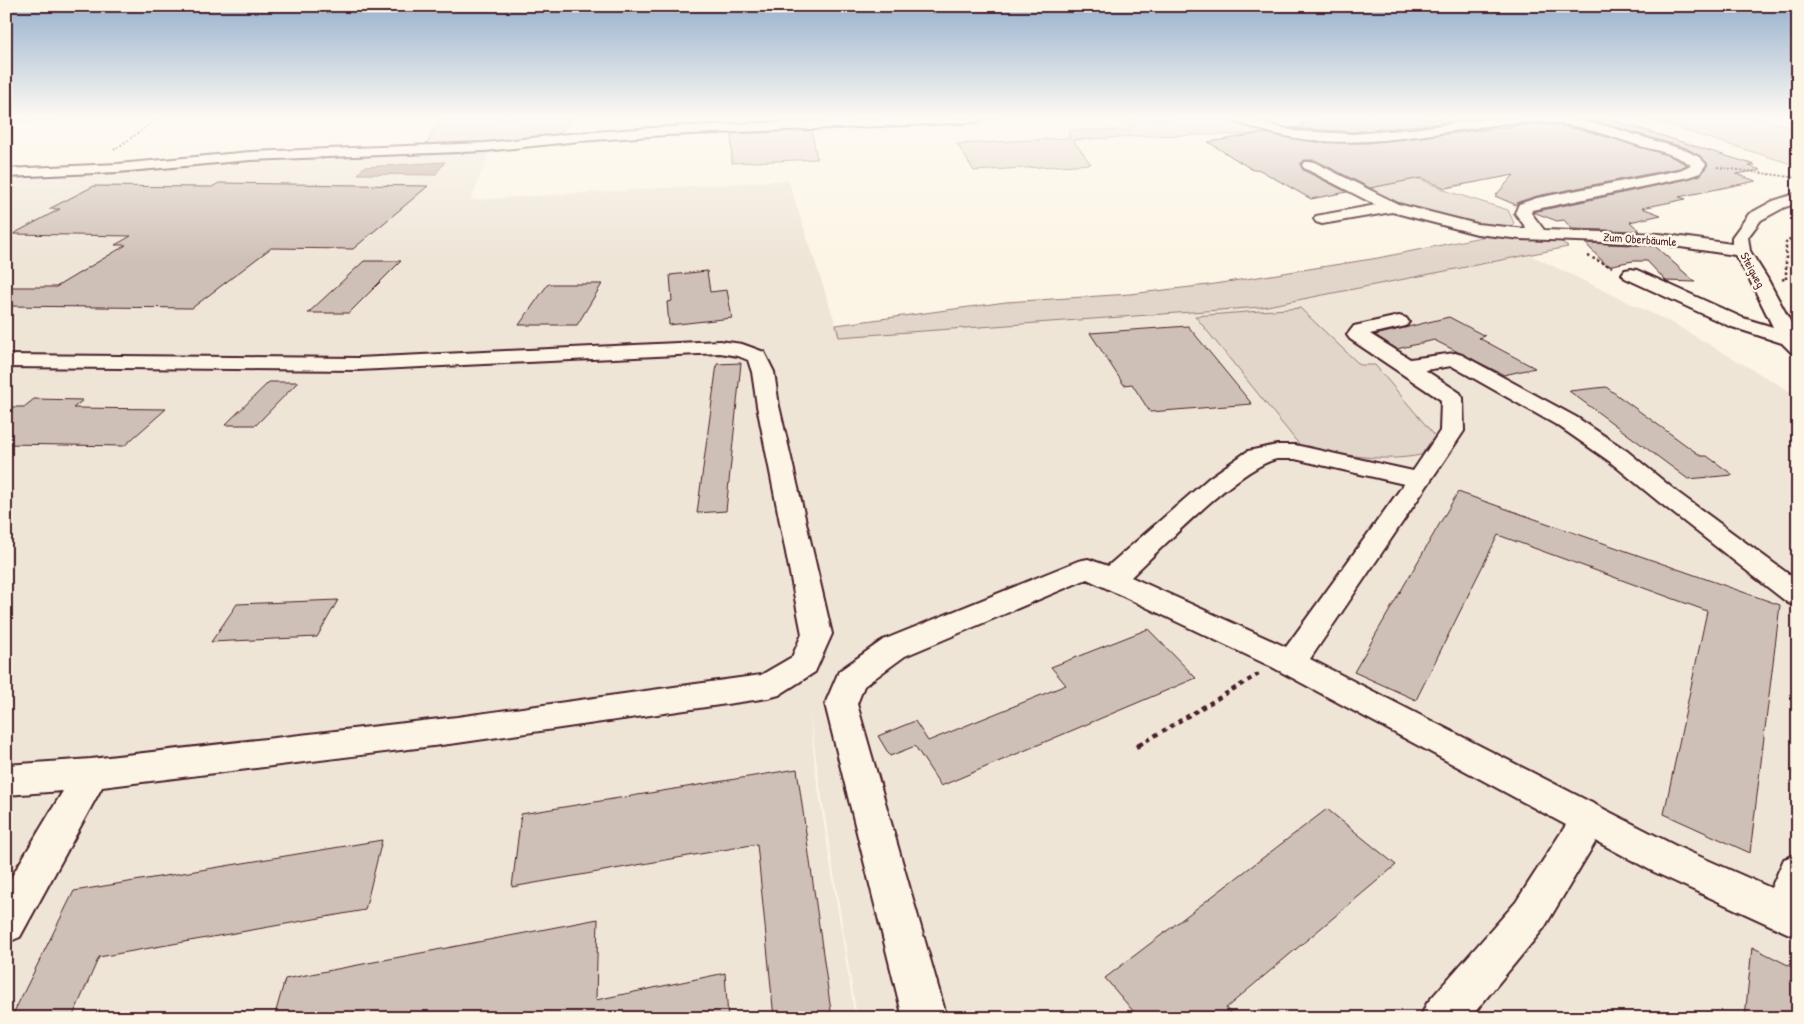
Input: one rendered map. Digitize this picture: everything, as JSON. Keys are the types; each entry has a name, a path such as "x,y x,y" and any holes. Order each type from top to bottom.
{"street":[{"path":"6,173 127,166"},
{"name":"Zum Oberbäumle","path":"1312,166 1392,207 1477,229 1538,234 1660,239 1742,251"},
{"path":"1538,234 1523,213 1525,207 1683,174 1695,170 1698,166"},
{"name":"Steigweg","path":"1793,343 1742,251 1740,237 1755,217 1779,204 1798,198"},
{"name":"Zum Oberbäumle","path":"1322,219 1392,207"},
{"name":"Steigweg","path":"1631,274 1736,322 1793,343"},
{"path":"1287,661 1420,480 1452,431 1452,398 1357,335 1361,330 1400,322"},
{"path":"6,361 358,364 720,347 742,350 757,356 763,372 768,406 817,634 804,664 768,686 456,730 91,774 6,780"},
{"path":"1406,366 1455,359 1568,422 1625,461 1668,497 1798,596"},
{"path":"1110,579 1218,483 1257,456 1277,452 1295,452 1420,480"},
{"path":"925,1018 841,704 850,679 894,648 1088,568 1287,661 1665,859 1790,915 1798,871"},
{"path":"6,924 91,774"},
{"path":"1442,1018 1530,915 1589,820"}],"path":[{"path":"87,169 92,166"},
{"path":"1712,166 1798,178"},
{"path":"1758,278 1786,280 1786,243 1798,232"},
{"path":"1586,255 1631,274"},
{"path":"1795,427 1798,441"},
{"path":"1136,747 1287,661"}],"shaded area":[{"path":"153,166 484,166 471,200 788,180 840,337 924,329 1261,307 1530,255 1674,324 1798,396 1798,1018 857,1018 817,767 810,711 815,768 855,1018 6,1018 6,177"},
{"path":"175,166 6,177 6,174"},
{"path":"442,166 435,175 358,174 364,167"},
{"path":"971,166 1061,166 974,171"},
{"path":"1412,176 1450,192 1508,210 1514,223 1509,228 1497,229 1406,207 1364,190 1374,188 1364,183"},
{"path":"1501,233 1558,239 1568,247 1262,307 839,337 836,325 1006,302 1130,294 1208,285 1378,258"},
{"path":"1300,308 1360,365 1375,365 1435,436 1421,455 1376,458 1302,448 1195,316"}],"building":[{"path":"1246,166 1301,166 1303,170 1347,192 1311,199 1258,169 1253,170"},
{"path":"1326,166 1685,166 1537,196 1518,202 1516,205 1495,196 1514,175 1445,188 1421,178 1370,188"},
{"path":"1707,166 1750,166 1761,170 1736,174 1756,181 1679,197 1686,199 1642,208 1661,215 1630,222 1640,231 1572,229 1564,220 1557,221 1533,212 1688,179 1701,175"},
{"path":"219,183 428,186 353,249 271,248 192,308 6,306 6,287 56,287 126,245 115,245 131,236 13,234 60,209 49,209 94,186 212,187"},
{"path":"1585,243 1655,246 1695,282 1666,281 1647,261 1633,261 1607,266"},
{"path":"364,261 401,261 349,313 308,313"},
{"path":"707,271 710,292 727,290 732,318 669,325 667,302 672,301 670,275"},
{"path":"548,284 602,284 577,325 519,325"},
{"path":"1449,317 1485,336 1479,338 1535,368 1504,375 1434,340 1397,349 1375,335"},
{"path":"1188,326 1252,404 1150,412 1132,384 1124,385 1090,333"},
{"path":"741,363 726,511 697,513 717,364"},
{"path":"269,382 298,382 256,425 225,425"},
{"path":"1606,387 1701,456 1707,456 1733,475 1688,479 1569,391"},
{"path":"34,399 83,400 73,408 166,409 124,446 6,444 6,407 24,407"},
{"path":"1458,492 1780,605 1750,853 1664,814 1707,611 1498,535 1416,700 1354,672"},
{"path":"338,600 317,637 211,642 237,604"},
{"path":"1148,629 1196,678 941,786 915,746 890,756 878,736 915,721 928,741 1066,685 1051,667"},
{"path":"797,769 832,1018 774,1018 757,844 512,887 521,814"},
{"path":"1327,809 1396,865 1226,1008 1234,1018 1139,1018 1105,978"},
{"path":"382,840 365,910 99,957 72,1018 11,1018 74,891"},
{"path":"598,919 596,1000 725,973 728,1018 274,1018 285,979"},
{"path":"1752,947 1798,970 1798,1018 1745,1018"}]}
